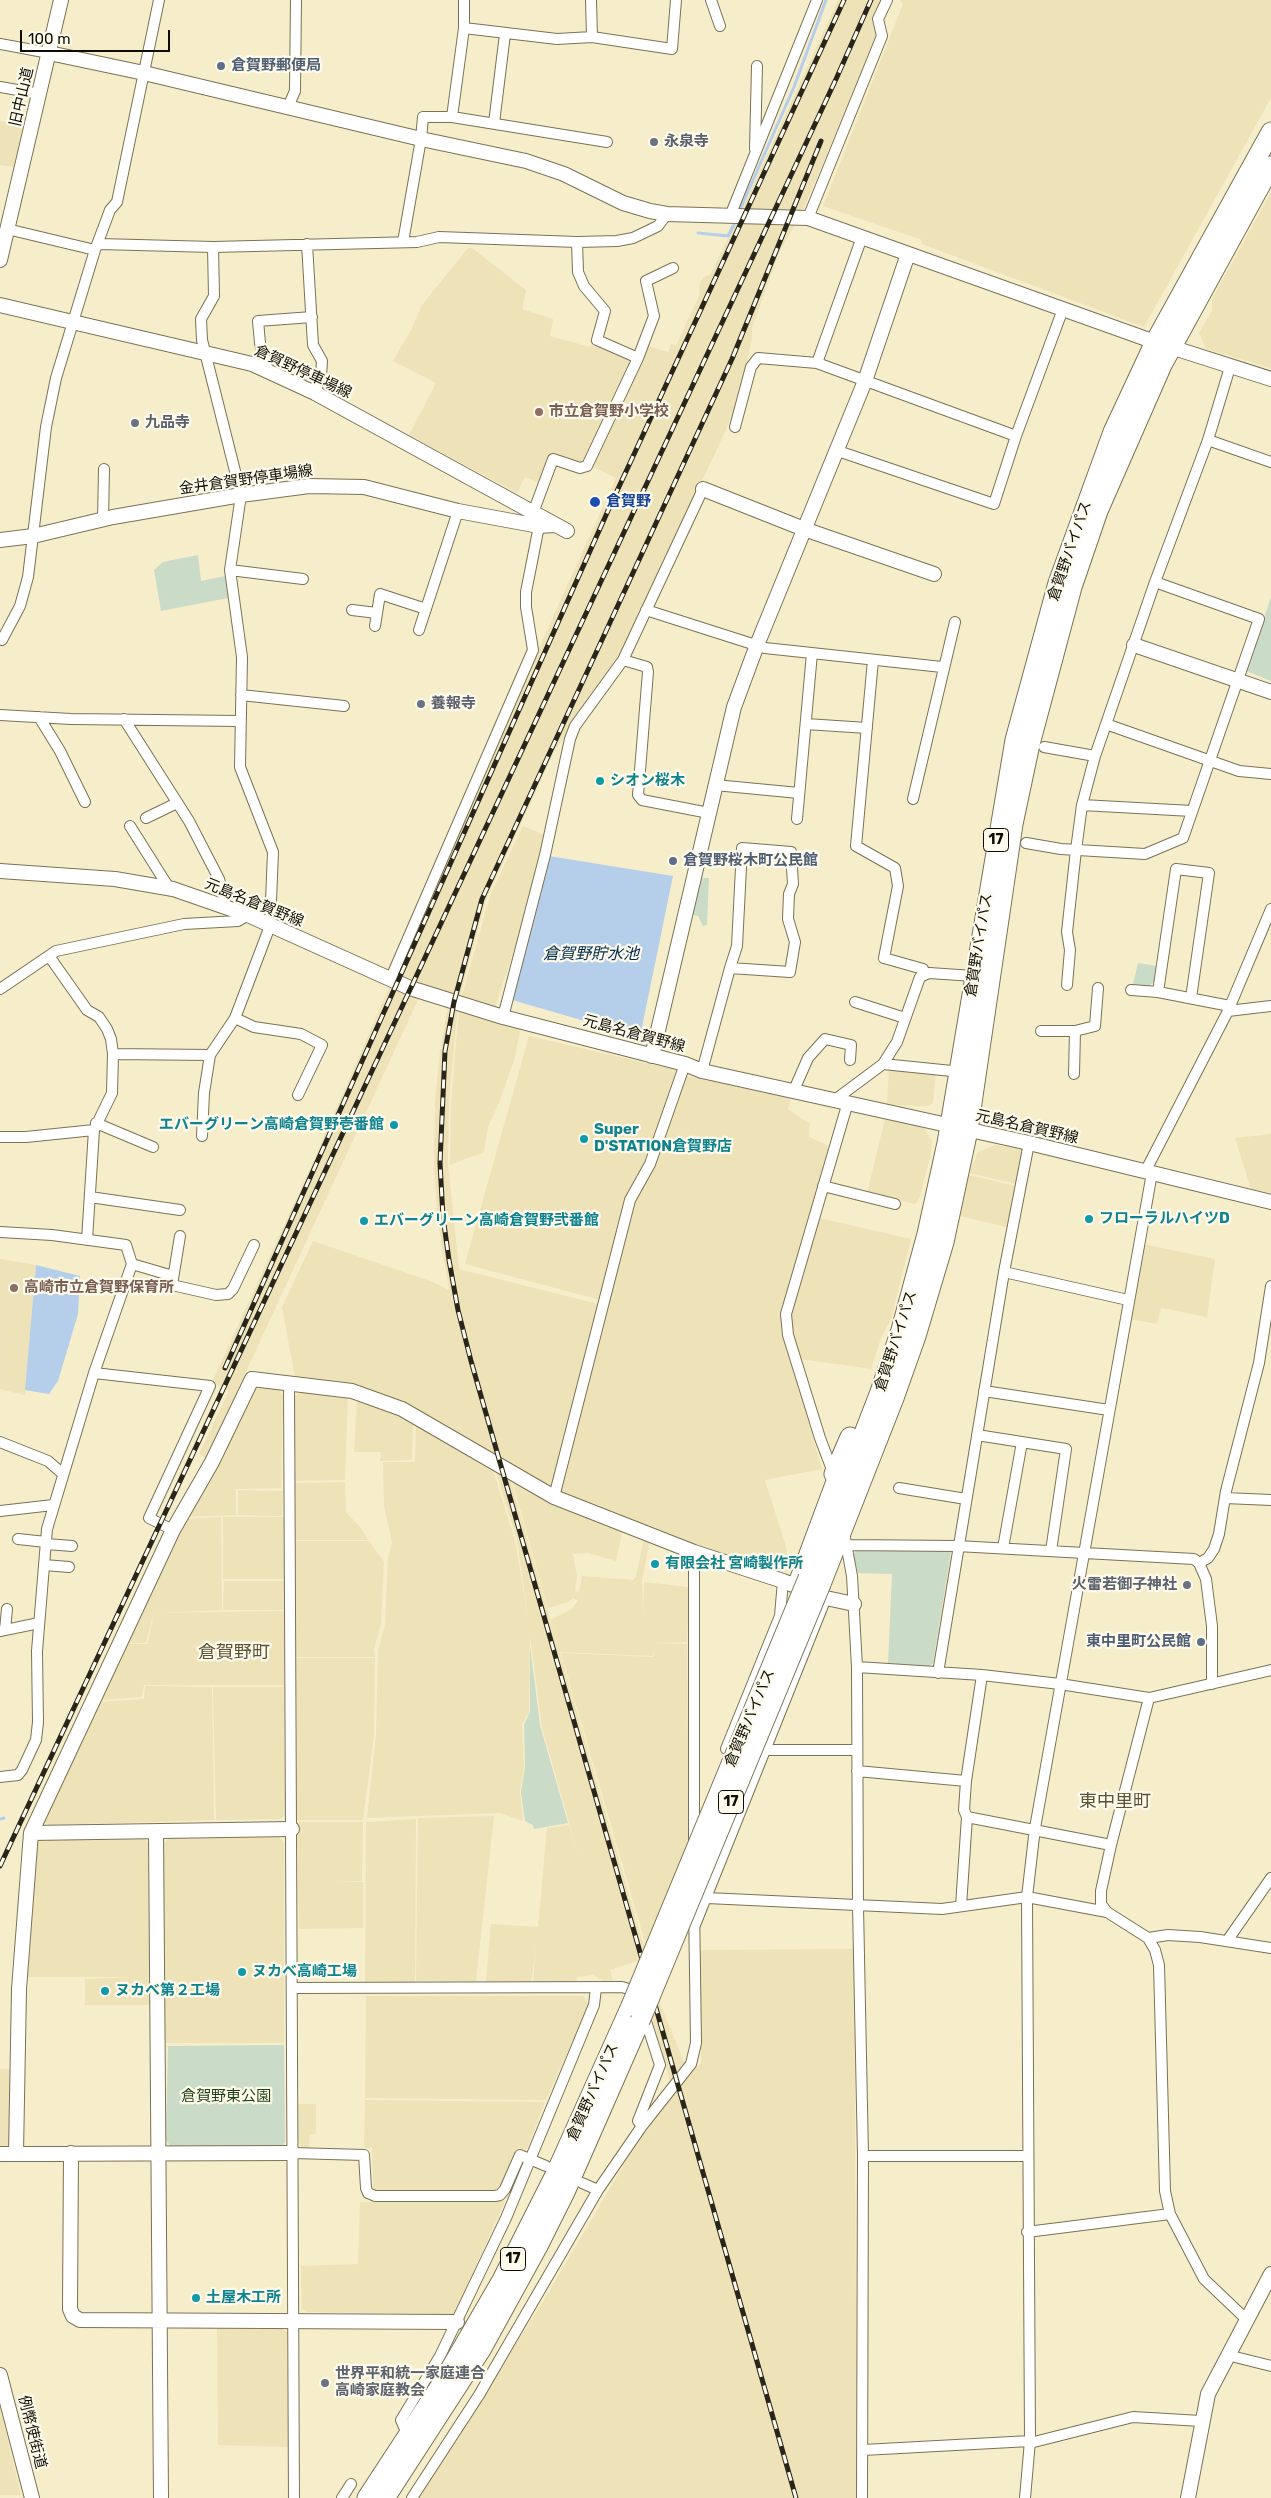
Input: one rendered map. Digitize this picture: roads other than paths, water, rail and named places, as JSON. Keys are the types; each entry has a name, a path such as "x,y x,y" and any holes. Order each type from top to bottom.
{"highway":[{"name":"倉賀野バイパス","path":"959,1128 1014,824 1049,666 1098,510 1163,345 1271,132"},
{"name":"倉賀野バイパス","path":"385,2498 472,2365 538,2246 569,2183 944,1242 959,1128 974,976 1013,750 1035,661 1058,583 1113,432 1271,166"},
{"path":"835,1478 886,1342 908,1333 919,1362 880,1465 846,1542"},
{"name":"倉賀野バイパス","path":"367,2498 473,2333 527,2233 575,2132 636,2014"}],"street":[{"name":"旧中山道","path":"0,260 61,0"},
{"path":"2,640 22,599 28,577 46,427 56,378 97,247 110,210 117,202 160,0"},
{"path":"288,107 295,91 296,0"},
{"path":"452,117 464,28 464,0"},
{"path":"591,0 592,37"},
{"path":"464,28 557,39 592,37 672,49 676,0"},
{"path":"711,0 720,26"},
{"path":"730,216 817,0"},
{"path":"808,218 882,36 878,19 887,0"},
{"path":"494,123 505,34"},
{"path":"0,44 144,74 421,139 526,161 564,174 623,203 667,214 808,218 1163,345 1271,379"},
{"path":"755,155 757,66"},
{"path":"0,87 40,94"},
{"path":"403,242 421,139 423,116 452,117 606,142"},
{"path":"7,229 97,247 213,247 417,242 439,237 577,242 617,241 633,238 658,226 667,214"},
{"path":"817,363 862,237"},
{"path":"577,242 578,272 584,286 605,311 597,340 638,358"},
{"path":"307,244 313,345 322,362 321,376 315,393"},
{"path":"202,1136 204,1093 210,1055 236,1018 270,926 273,852 240,767 242,657 230,570 241,495 202,340 201,319 214,296 213,247"},
{"path":"652,1056 734,707 756,645 838,451 865,381 908,254"},
{"path":"533,513 553,458 580,468 587,466 638,358 654,316 646,281 673,268"},
{"name":"倉賀野停車場線","path":"0,304 206,351 252,364 315,393 561,528"},
{"path":"838,451 994,504 1016,436 1063,308"},
{"path":"268,371 260,343 258,320 312,317"},
{"path":"735,427 751,367 758,358 817,363 1016,436"},
{"path":"1067,985 1070,950 1067,932 1082,805 1095,756 1155,582 1208,440 1230,366"},
{"path":"1208,440 1271,462"},
{"path":"103,520 104,469"},
{"name":"金井倉賀野停車場線","path":"0,540 33,536 103,520 193,503 309,486 364,487 458,511 539,526 561,528"},
{"path":"502,1016 545,855 570,739 575,726 623,660 703,489 804,529 934,574"},
{"path":"419,630 458,511"},
{"path":"390,980 533,650 526,607 526,592 539,526"},
{"path":"230,570 303,579"},
{"path":"1026,843 1076,850 1145,854 1182,838 1259,618 1155,582"},
{"path":"375,626 380,594 426,609"},
{"path":"352,610 377,613"},
{"path":"646,610 756,645 942,667"},
{"path":"913,798 942,667 955,622"},
{"path":"1134,645 1271,692"},
{"path":"797,819 812,653"},
{"path":"623,660 647,667 648,672 638,796 642,800 709,813"},
{"path":"872,660 856,846 895,868 898,886 884,958 923,969 924,974"},
{"path":"242,695 344,706"},
{"path":"0,715 240,721"},
{"path":"40,717 60,750 85,802"},
{"path":"124,719 177,803 219,879 226,906"},
{"path":"806,724 866,728"},
{"path":"1106,724 1239,771 1271,774"},
{"path":"1044,747 1095,756"},
{"path":"715,785 799,793"},
{"path":"146,818 177,803"},
{"path":"1082,805 1192,811"},
{"path":"130,826 168,888"},
{"path":"702,1071 730,968 738,946 742,848 791,852 793,884 789,894 788,919 795,942 790,972 730,968"},
{"path":"1158,992 1176,869 1209,874 1191,998"},
{"name":"元島名倉賀野線","path":"0,871 115,879 168,888 248,915 422,993 502,1016 685,1064 702,1071 1029,1143 1271,1202"},
{"path":"1026,2498 1030,2442 1027,2232 1027,1897 1035,1828 1149,1172 1229,1008 1271,909"},
{"path":"0,989 56,951 184,924 238,921 248,915"},
{"path":"49,956 87,1010 99,1018 111,1039 113,1054 112,1093 95,1127 87,1240"},
{"path":"694,1928 765,1750 835,1478 820,1438 788,1335 786,1314 796,1290 824,1186 842,1101 883,1064 897,1042 920,977 924,974 974,976"},
{"path":"1041,1031 1075,1031 1095,1026 1098,988"},
{"path":"1131,990 1158,992 1191,998 1229,1008 1271,1006"},
{"path":"855,1002 905,1018"},
{"path":"236,1018 254,1026 301,1034 322,1045 298,1095"},
{"path":"1074,1074 1075,1031"},
{"path":"794,1090 808,1058 825,1039 852,1045 850,1060"},
{"path":"113,1054 210,1055"},
{"path":"554,1497 630,1200 650,1164 685,1064"},
{"path":"883,1064 952,1071"},
{"path":"0,1136 26,1137 95,1127 153,1148"},
{"path":"938,1673 1004,1272 1029,1143"},
{"path":"824,1186 895,1204"},
{"path":"90,1197 180,1210"},
{"path":"0,1232 126,1245 132,1264 94,1373 53,1505 46,1543 39,1623 37,1651 38,1722 36,1740 18,1775 0,1777"},
{"path":"180,1236 172,1285 216,1294 228,1294 233,1289 254,1245"},
{"path":"132,1264 173,1276"},
{"path":"1004,1272 1128,1300"},
{"path":"1199,1562 1208,1558 1214,1549 1259,1363 1271,1286"},
{"path":"94,1373 210,1386 149,1518 173,1530"},
{"path":"16,2153 19,1988 31,1834 173,1530 212,1462 252,1379 352,1391 402,1409 554,1497 694,1552 807,1585 854,1604"},
{"path":"289,1383 294,2498"},
{"path":"984,1391 1109,1410"},
{"path":"977,1435 1066,1449 1051,1551"},
{"path":"0,1442 48,1461 63,1474"},
{"path":"1003,1548 1022,1442"},
{"path":"899,1488 966,1499"},
{"path":"1225,1498 1271,1500"},
{"path":"0,1511 53,1505"},
{"path":"18,1540 72,1546"},
{"path":"862,2498 863,2156 858,1906 857,1667 854,1604 846,1542 1003,1548 1194,1559 1199,1562 1206,1579 1212,1626 1212,1684"},
{"path":"412,2498 479,2395 598,2190 642,2126 691,2064 694,2057 696,2043 694,1928 694,1552"},
{"path":"44,1564 69,1567"},
{"path":"726,1750 780,1616 807,1585"},
{"path":"6,1609 3,1631 39,1623"},
{"path":"857,1667 982,1675 1060,1684 1149,1698 1271,1670"},
{"path":"961,1906 967,1817 964,1810 966,1781 982,1675"},
{"path":"1149,1698 1111,1845 1101,1891 1101,1904 1107,1912 1148,1938 1155,1950 1159,1965 1164,2169 1165,2191 1170,2214 1204,2279 1246,2319"},
{"path":"765,1750 857,1750"},
{"path":"857,1771 966,1781"},
{"path":"967,1817 1035,1828 1111,1845"},
{"path":"31,1834 292,1829"},
{"path":"156,1832 162,2498"},
{"path":"1227,1941 1271,1878"},
{"path":"707,1898 942,1909 1027,1897 1107,1912"},
{"path":"1148,1938 1168,1935 1271,1948"},
{"path":"293,1988 629,1988 635,1992 660,2065 638,2121 642,2126"},
{"path":"408,2436 400,2420 440,2356 531,2160 594,2005 596,1988"},
{"path":"71,2153 70,2309 73,2316 80,2320 294,2319 457,2322"},
{"path":"0,2154 364,2154 366,2188 368,2193 375,2196 500,2195 520,2155 546,2166"},
{"path":"863,2156 1027,2156"},
{"path":"582,2183 598,2190"},
{"path":"1027,2232 1170,2214"},
{"path":"1188,2498 1201,2421 1208,2394 1271,2274"},
{"path":"1227,2355 1271,2366"},
{"name":"例幣使街道","path":"0,2375 32,2498"},
{"path":"863,2450 1030,2442 1133,2417 1201,2421"},
{"path":"342,2498 351,2484"}],"water":[{"name":"倉賀野貯水池","path":"549,856 673,876 640,1037 512,1000"},
{"path":"36,1265 80,1276 78,1314 58,1381 49,1394 25,1390"}],"waterway":[{"path":"739,212 794,87 826,0"},
{"path":"698,233 728,236 736,220"},
{"path":"0,1819 4,1818"}],"railway":[{"path":"225,1368 611,504 844,0"},
{"path":"0,1866 837,77 871,0"},
{"path":"796,2498 471,1361 458,1310 449,1260 443,1217 440,1163 445,1051 454,1002 482,899 732,359 821,141"}],"place":[{"name":"倉賀野郵便局","path":"221,66"},
{"name":"永泉寺","path":"654,142"},
{"name":"市立倉賀野小学校","path":"539,412"},
{"name":"九品寺","path":"135,423"},
{"name":"倉賀野","path":"595,502"},
{"name":"養報寺","path":"421,704"},
{"name":"シオン桜木","path":"600,781"},
{"name":"倉賀野桜木町公民館","path":"673,861"},
{"name":"エバーグリーン高崎倉賀野壱番館","path":"394,1125"},
{"name":"Super D'STATION倉賀野店","path":"584,1139"},
{"name":"フローラルハイツD","path":"1089,1219"},
{"name":"エバーグリーン高崎倉賀野弐番館","path":"364,1221"},
{"name":"高崎市立倉賀野保育所","path":"14,1288"},
{"name":"有限会社 宮崎製作所","path":"655,1564"},
{"name":"火雷若御子神社","path":"1187,1585"},
{"name":"東中里町公民館","path":"1201,1642"},
{"name":"ヌカべ高崎工場","path":"242,1972"},
{"name":"ヌカべ第２工場","path":"105,1991"},
{"name":"土屋木工所","path":"196,2298"},
{"name":"世界平和統一家庭連合 高崎家庭教会","path":"325,2383"}],"district":[{"name":"倉賀野町","path":"234,1653"},
{"name":"東中里町","path":"1115,1802"}],"park label":[{"name":"倉賀野東公園","path":"226,2097"}]}
